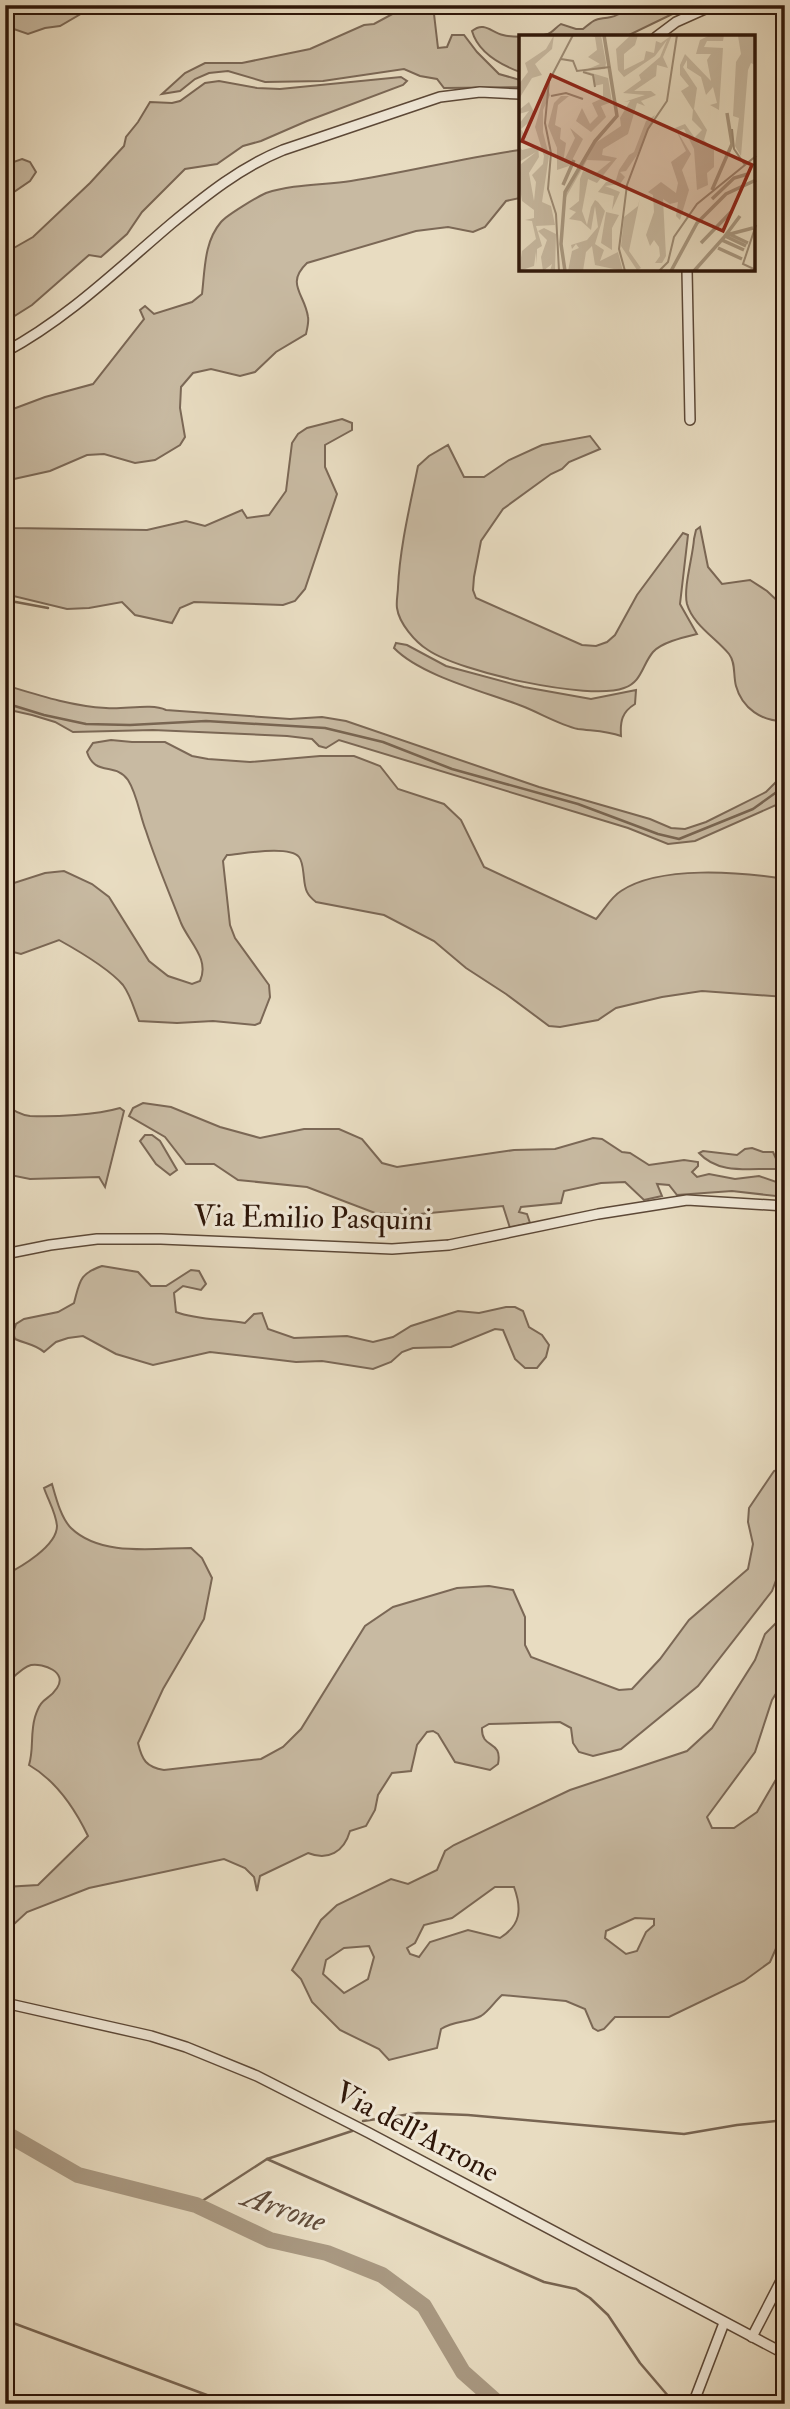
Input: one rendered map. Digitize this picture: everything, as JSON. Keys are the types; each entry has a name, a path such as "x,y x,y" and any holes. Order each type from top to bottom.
{"street":[{"path":"659,35 676,22 714,5"},
{"path":"5,352 57,320 206,195 258,161 440,97 480,92 519,94"},
{"path":"687,271 690,420"},
{"name":"Via Emilio Pasquini","path":"5,1254 50,1245 110,1239 161,1238 392,1249 449,1245 598,1214 687,1200 785,1206"},
{"name":"Via dell'Arrone","path":"5,2003 138,2033 186,2047 264,2079 785,2354"},
{"path":"752,2337 785,2273"},
{"path":"693,2404 724,2323"}],"shaded area":[{"path":"5,5 96,5 60,26 28,34 5,26"},
{"path":"409,5 421,5 434,14 438,48 447,47 452,35 464,35 499,74 519,80 519,87 444,88 437,79 404,69 323,81 265,82 228,71 209,73 195,79 180,91 162,94 185,73 205,63 242,63 310,49 364,25 374,24"},
{"path":"633,5 691,5 629,35 543,35 561,24 583,29 594,21 617,15"},
{"path":"484,27 503,35 519,37 519,72 491,57 479,45 472,31"},
{"path":"401,77 407,81 403,85 243,146 217,164 185,169 142,212 127,234 101,257 89,255 32,305 5,322 5,253 33,237 90,183 124,146 126,137 150,102 180,101 205,83 219,81 280,89"},
{"path":"519,150 519,198 506,201 485,227 473,232 448,227 416,231 307,263 297,277 298,289 308,317 306,334 276,352 255,372 240,376 211,369 193,373 181,387 180,408 185,437 180,445 155,460 135,463 104,454 87,455 50,471 5,481 5,412 45,397 93,384 144,319 140,310 145,306 154,314 192,302 202,294 211,238 221,222 242,206 266,193 287,188 351,181"},
{"path":"22,159 30,162 36,172 30,181 5,198 5,165"},
{"path":"342,419 352,423 352,430 325,445 325,467 337,494 305,589 295,601 283,605 194,602 180,608 172,623 135,615 122,602 67,609 5,594 5,526 147,530 186,521 205,526 242,510 247,518 269,515 286,491 292,443 298,434 307,428"},
{"path":"590,436 600,449 569,462 503,509 481,541 474,577 473,590 476,598 582,645 596,646 615,635 637,595 683,533 688,535 680,604 697,634 657,648 635,682 624,688 607,691 555,687 495,675 467,667 423,647 404,626 397,605 403,541 418,466 448,445 464,477 484,477 509,460 542,445"},
{"path":"700,527 708,567 722,584 750,580 785,608 785,721 768,719 748,707 736,686 731,658 690,612 686,597 687,581 696,530"},
{"path":"396,643 407,645 446,666 524,687 591,699 636,690 635,704 623,717 621,736 578,729 420,667 394,648"},
{"path":"5,685 55,700 93,707 153,707 290,719 322,717 346,721 539,787 650,819 671,828 685,829 706,822 766,792 785,773 785,801 695,841 668,844 628,828 339,740 326,748 319,746 312,739 287,736 153,730 73,732 55,722 5,709"},
{"path":"111,740 165,742 192,756 250,762 354,756 380,766 398,789 444,804 461,820 484,867 596,919 621,891 657,877 724,873 785,879 785,997 702,991 616,1008 598,1020 560,1027 549,1026 466,968 434,941 384,915 316,902 306,889 299,857 286,851 265,851 227,855 223,861 230,925 235,938 269,985 270,997 260,1023 139,1021 123,985 93,961 59,940 21,954 5,950 5,882 11,884 45,873 64,871 92,884 109,897 149,961 168,976 192,984 200,981 200,958 181,923 131,786 123,775 95,764 87,752 93,743"},
{"path":"143,1103 171,1107 220,1127 260,1138 304,1129 339,1129 362,1139 382,1163 397,1167 514,1150 555,1149 593,1138 602,1139 649,1165 684,1160 698,1162 692,1172 697,1177 709,1174 735,1179 759,1176 785,1185 785,1197 732,1191 677,1195 669,1185 657,1184 662,1196 644,1200 625,1182 601,1183 564,1191 561,1203 521,1207 519,1212 527,1214 530,1223 510,1228 503,1206 409,1215 375,1213 307,1187 238,1180 214,1164 186,1164 165,1137 129,1116 133,1108"},
{"path":"5,1104 30,1116 75,1115 120,1108 124,1111 105,1187 99,1177 30,1179 5,1174"},
{"path":"145,1135 152,1135 160,1141 177,1170 170,1175 156,1164 140,1141"},
{"path":"752,1148 773,1152 778,1163 777,1169 725,1167 716,1165 699,1153 703,1151 737,1155"},
{"path":"102,1266 138,1272 151,1286 166,1286 191,1270 199,1271 206,1284 201,1290 183,1286 174,1293 176,1312 245,1323 254,1314 262,1313 268,1329 294,1338 347,1336 373,1342 393,1337 411,1326 458,1311 479,1313 515,1307 523,1311 529,1327 542,1335 549,1345 546,1357 537,1368 525,1368 515,1359 503,1330 495,1329 451,1347 413,1348 402,1352 391,1362 373,1369 322,1361 296,1362 210,1352 153,1365 116,1354 83,1336 56,1342 44,1352 15,1339 13,1333 16,1324 24,1319 58,1312 74,1303 85,1275"},
{"path":"785,1467 781,1567 772,1591 698,1686 621,1749 593,1756 579,1752 573,1743 571,1728 560,1722 489,1724 482,1728 483,1735 495,1747 499,1756 498,1764 490,1770 455,1762 438,1734 427,1732 417,1745 411,1771 392,1773 378,1795 375,1810 366,1826 350,1831 344,1844 334,1853 322,1856 308,1853 260,1876 257,1891 254,1877 245,1868 224,1859 89,1888 27,1912 5,1929 5,1887 38,1885 88,1836 63,1796 29,1765 35,1717 40,1705 60,1682 57,1673 47,1667 31,1665 5,1685 5,1575 37,1555 55,1534 55,1516 44,1488 52,1484 64,1519 83,1537 112,1547 128,1549 191,1548 202,1558 212,1578 204,1619 163,1689 138,1743 146,1762 164,1770 261,1759 283,1747 301,1729 365,1626 393,1607 457,1588 489,1586 513,1590 525,1617 525,1645 531,1657 619,1690 632,1689 660,1659 689,1620 748,1569 753,1544 748,1522 749,1508 774,1471"},
{"path":"785,1614 785,1679 772,1700 755,1752 707,1817 712,1828 734,1828 757,1812 785,1764 785,1928 770,1962 744,1981 669,2017 615,2017 604,2029 598,2031 593,2028 585,2009 566,2001 502,1995 481,2016 441,2029 437,2048 389,2060 379,2049 340,2030 312,2002 301,1979 292,1970 321,1920 337,1905 391,1879 408,1884 437,1870 445,1851 454,1845 570,1790 687,1751 712,1728 755,1660 765,1634","holes":["495,1887 514,1887 517,1895 518,1916 507,1933 500,1938 468,1930 430,1942 419,1957 410,1954 407,1948 415,1943 424,1925 452,1918","635,1918 654,1919 654,1925 646,1932 637,1951 626,1954 605,1938 606,1931","369,1946 374,1957 368,1979 344,1993 323,1974 326,1960 344,1948"]}],"waterway":[{"path":"5,600 48,608"},
{"path":"5,703 86,724 206,721 325,728 383,742 452,769 578,804 658,834 679,839 753,809 785,786"},
{"path":"363,2121 418,2113 468,2115 684,2134 785,2120"},
{"path":"196,2205 267,2159 352,2131"},
{"name":"Arrone","path":"5,2133 78,2175 196,2205 270,2240 327,2253 382,2275 424,2306 463,2372 499,2404"},
{"path":"267,2159 544,2282 576,2289 608,2315 640,2363 675,2404"},
{"path":"5,2320 231,2404"}]}
